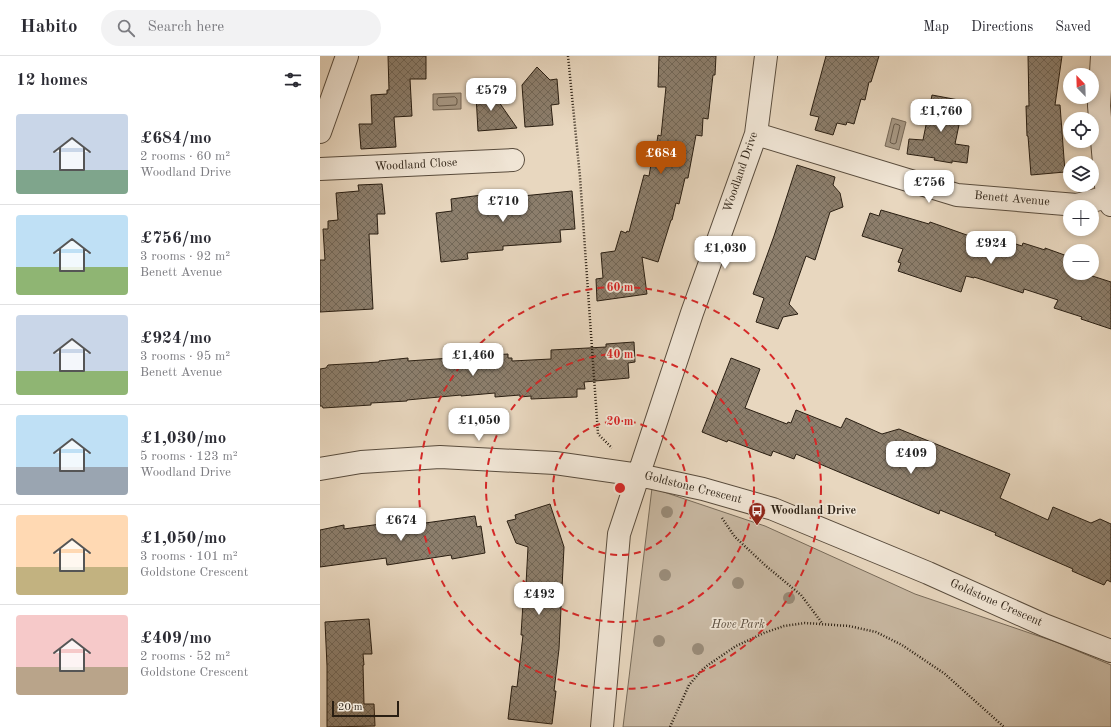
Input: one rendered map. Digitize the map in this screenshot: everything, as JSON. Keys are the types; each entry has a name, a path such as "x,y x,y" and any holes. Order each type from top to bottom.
{"street":[{"path":"320,132 347,56"},
{"name":"Woodland Drive","path":"602,727 619,534 692,313 756,134 766,56"},
{"path":"1102,56 1099,106 1109,201"},
{"name":"Benett Avenue","path":"756,134 957,195 1078,206 1109,201"},
{"name":"Woodland Close","path":"320,169 513,160"},
{"name":"Goldstone Crescent","path":"320,469 361,462 440,457 555,463 639,475 703,489 773,510 928,573 1044,625 1111,651"}],"path":[{"path":"568,56 580,178 598,434 613,449"},
{"path":"703,489 735,537 766,566 801,595 822,623"},
{"path":"670,727 686,691 692,681 702,670 728,651 744,642 784,626 805,622 849,626 876,632 902,645 946,674 1004,727"}],"green space":[{"name":"Hove Park","path":"652,488 765,526 915,594 1056,642 1111,665 1111,727 623,727"}],"water":[{"path":"461,93 461,109 433,110 433,94"},
{"path":"892,118 906,122 899,150 885,146"}],"building":[{"path":"388,56 426,56 426,79 410,79 412,116 394,117 396,147 361,149 359,124 372,124 371,95 387,94 387,90 389,90"},
{"path":"659,56 716,56 715,75 713,75 708,119 703,118 702,136 696,135 688,178 685,178 679,204 676,203 658,262 642,257 647,294 597,301 596,279 603,278 601,253 615,251 621,231 626,233 627,231 629,232 644,175 649,176 658,135 661,136 666,87 658,87"},
{"path":"826,56 879,56 871,82 869,82 865,100 861,99 854,124 847,122 846,125 837,123 833,135 815,130 819,117 810,115"},
{"path":"1028,56 1062,56 1055,105 1060,105 1064,156 1063,172 1031,175 1026,106 1029,106"},
{"path":"537,67 550,80 557,79 559,104 551,105 553,125 525,127 522,85"},
{"path":"485,82 517,128 478,131 476,95"},
{"path":"932,95 964,101 955,144 969,146 967,163 952,161 952,163 934,160 935,158 907,154 909,139 923,140"},
{"path":"797,165 835,177 833,185 840,193 843,207 830,212 815,260 806,256 789,304 798,314 783,317 778,329 756,322 764,298 753,294"},
{"path":"382,184 385,214 377,214 378,234 369,234 373,309 320,312 320,260 325,260 323,229 328,229 328,221 338,220 336,193 359,191 358,185"},
{"path":"572,191 575,229 560,230 561,242 503,246 503,250 467,253 468,259 441,262 436,213 452,211 451,199 482,195 483,200"},
{"path":"881,210 929,224 930,222 995,245 997,238 1022,246 1023,243 1045,250 1045,248 1063,254 1063,280 1099,280 1099,278 1111,282 1111,329 1081,319 1082,317 1054,308 1058,300 1024,289 1023,293 974,277 966,276 961,292 898,271 901,263 898,262 903,249 862,236 870,213 879,216"},
{"path":"634,342 635,362 628,363 629,378 584,382 585,389 577,389 577,397 531,399 531,396 520,397 520,395 495,397 495,393 371,403 371,405 323,408 320,406 320,369 326,368 328,365 379,362 408,358 408,361 508,354 508,358 512,358 512,361 551,359 551,350 606,347 606,344"},
{"path":"731,358 760,369 745,408 787,424 788,422 791,423 796,410 841,428 846,418 882,434 899,429 1010,474 1000,498 1048,520 1053,507 1091,523 1100,519 1111,524 1111,582 1107,580 1104,585 1072,571 1073,569 995,535 996,533 940,510 939,514 796,454 794,459 773,451 771,456 728,440 727,442 702,432"},
{"path":"550,504 564,547 559,649 552,724 508,719 512,686 517,687 523,635 521,635 523,603 525,603 528,547 516,543 507,521 516,519 515,515"},
{"path":"475,516 477,527 481,526 485,553 452,559 451,555 387,565 386,558 320,567 320,530 344,525 344,529 410,520 411,525"},
{"path":"369,619 372,654 363,654 364,704 374,704 375,726 327,727 325,622"}],"place":[{"name":"Woodland Drive","path":"757,526"}]}
